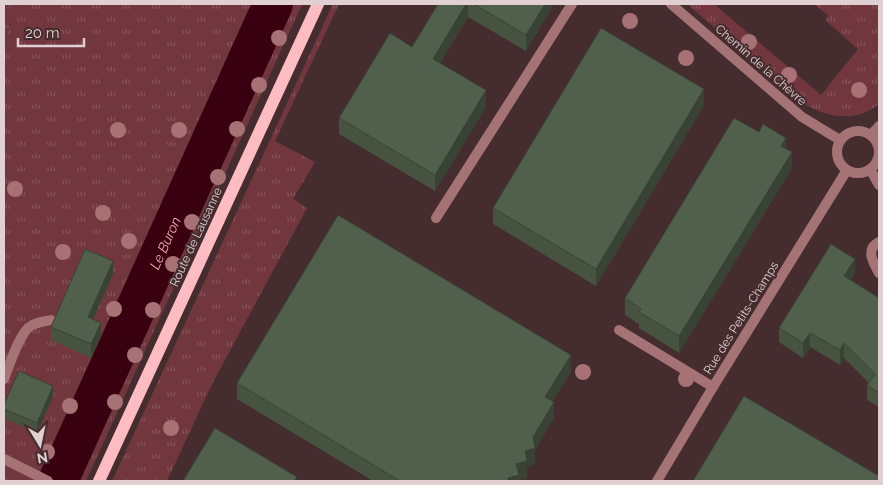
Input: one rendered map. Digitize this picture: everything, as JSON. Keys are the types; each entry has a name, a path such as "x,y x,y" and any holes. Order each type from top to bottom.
{"main road":[{"name":"Route de Lausanne","path":"99,481 318,4"}],"street":[{"path":"436,218 572,4"},
{"name":"Chemin de la Chèvre","path":"670,4 802,117 840,140"},
{"path":"871,135 879,126"},
{"path":"854,131 863,131 871,135 879,148 879,156 875,164 870,169 862,172 847,170 841,164 838,156 837,148 840,140 846,134 854,131"},
{"path":"870,169 879,185"},
{"name":"Rue des Petits-Champs","path":"656,481 847,170"},
{"path":"879,242 874,244 871,250 872,261 879,273"},
{"path":"4,380 23,335 28,328 36,323 51,320"},
{"path":"619,330 713,387"},
{"path":"4,458 29,473 48,481"}],"green space":[{"path":"4,4 19,4 4,40"},
{"path":"19,4 302,4 86,481 4,481 4,40"},
{"path":"333,4 339,4 275,141 315,162 293,199 307,208 213,382 167,481 112,481"},
{"path":"687,4 714,4 821,95 858,49 825,20 829,16 814,4 879,4 879,104 861,114 851,116 832,115 812,108 803,103"}],"building":[{"path":"438,4 466,4 433,59 486,90 435,175 339,118 390,33 412,47"},
{"path":"474,4 545,4 526,35"},
{"path":"601,28 704,89 596,269 493,208"},
{"path":"734,118 759,132 763,124 786,138 781,146 792,152 679,336 639,312 641,309 625,298"},
{"path":"338,215 571,355 545,397 554,402 533,437 535,448 525,451 527,461 516,464 519,475 508,478 508,481 400,481 237,383"},
{"path":"831,244 855,259 844,276 879,298 879,393 867,385 875,374 844,343 840,350 810,333 803,343 779,328"},
{"path":"85,249 113,261 88,317 101,323 91,344 51,327"},
{"path":"19,371 53,386 37,423 4,409 4,404"},
{"path":"744,396 879,476 879,481 693,481"},
{"path":"215,428 297,477 294,481 183,481"}],"waterway":[{"name":"Le Buron","path":"58,481 273,4"}]}
